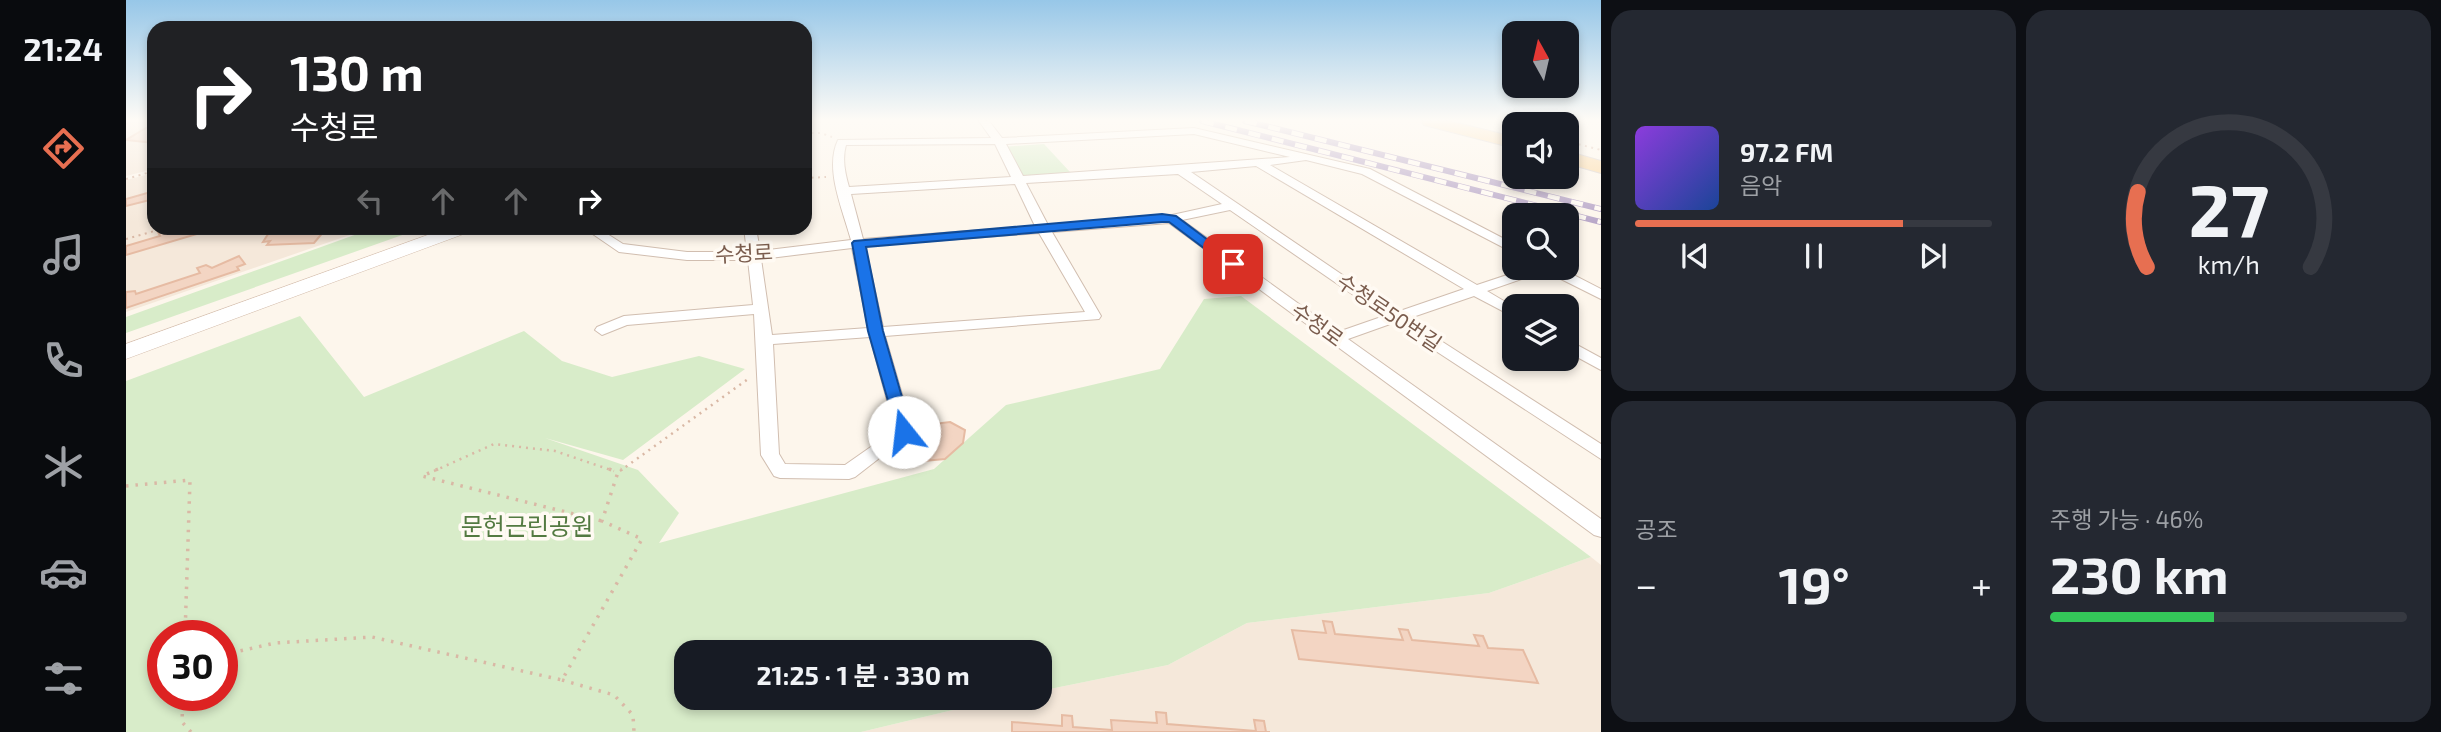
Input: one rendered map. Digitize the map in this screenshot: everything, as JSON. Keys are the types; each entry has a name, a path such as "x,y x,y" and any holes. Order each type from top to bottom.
{"main road":[{"path":"1579,161 1601,167"}],"street":[{"path":"750,235 765,340 769,455 780,471 849,472 904,432 876,331 858,243 840,176 838,155"},
{"path":"765,340 1094,316 1044,230 1006,155"},
{"path":"1301,155 1366,171 1502,243"},
{"path":"844,191 1180,170 1314,158"},
{"path":"1258,163 1502,306"},
{"name":"수청로50번길","path":"1180,170 1394,317 1601,453"},
{"path":"1172,219 1231,206"},
{"name":"수청로","path":"601,235 620,247 687,256 752,256 858,243 1172,219 1601,529"},
{"path":"126,352 444,235"},
{"path":"1335,338 1504,280"},
{"path":"1573,280 1601,295"},
{"path":"602,330 624,321 760,309"},
{"path":"1579,352 1601,365"}],"path":[{"path":"126,179 147,174"},
{"path":"812,178 840,176"},
{"path":"126,239 147,233"},
{"path":"602,521 618,472 765,367"},
{"path":"562,680 642,539 602,521 422,476 494,444 555,451 618,472"},
{"path":"126,486 190,480 185,620"},
{"path":"238,651 275,643 372,637 562,680 614,695 633,715 634,732"},
{"path":"182,711 182,722 191,732"}],"shaded area":[{"path":"126,155 147,155 147,171 126,176"},
{"path":"147,175 147,235 350,235 126,312 126,180"},
{"path":"1591,557 1601,565 1601,732 861,732 953,710 1052,710 1052,689 1168,665 1247,623 1489,593"}],"green space":[{"path":"1006,155 1054,155 1070,172 1018,177"},
{"path":"354,235 402,235 126,333 126,317"},
{"name":"문헌근린공원","path":"1241,296 1591,557 1489,593 1247,623 1168,665 1052,689 1052,640 674,640 674,710 953,710 861,732 126,732 126,381 300,316 364,397 524,331 562,361 612,377 699,356 745,369 623,460 545,438 638,470 679,513 659,543 934,469 1006,405 1160,369 1204,299"}],"building":[{"path":"147,193 147,201 126,206 126,199"},
{"path":"194,235 126,255 126,246 160,236"},
{"path":"267,235 321,235 314,243 267,245 270,241 263,242"},
{"path":"239,256 245,264 237,267 239,270 126,308 126,292 135,291 136,294 200,273 197,268 206,265 212,268"},
{"path":"950,422 965,430 963,443 945,459 913,462 908,427"},
{"path":"1323,621 1332,622 1335,634 1403,640 1399,629 1408,630 1412,640 1479,646 1474,635 1483,636 1488,648 1523,650 1538,683 1299,659 1292,630 1326,633"},
{"path":"1156,712 1166,713 1167,724 1256,731 1254,720 1264,721 1266,732 1012,732 1012,722 1062,726 1062,715 1072,716 1073,727 1112,730 1111,720 1157,723"}],"railway":[{"path":"1337,155 1601,222"},
{"path":"1383,155 1601,209"}],"route":[{"path":"904,432 876,331 858,243 1044,230 1162,218 1172,219 1233,264"}]}
